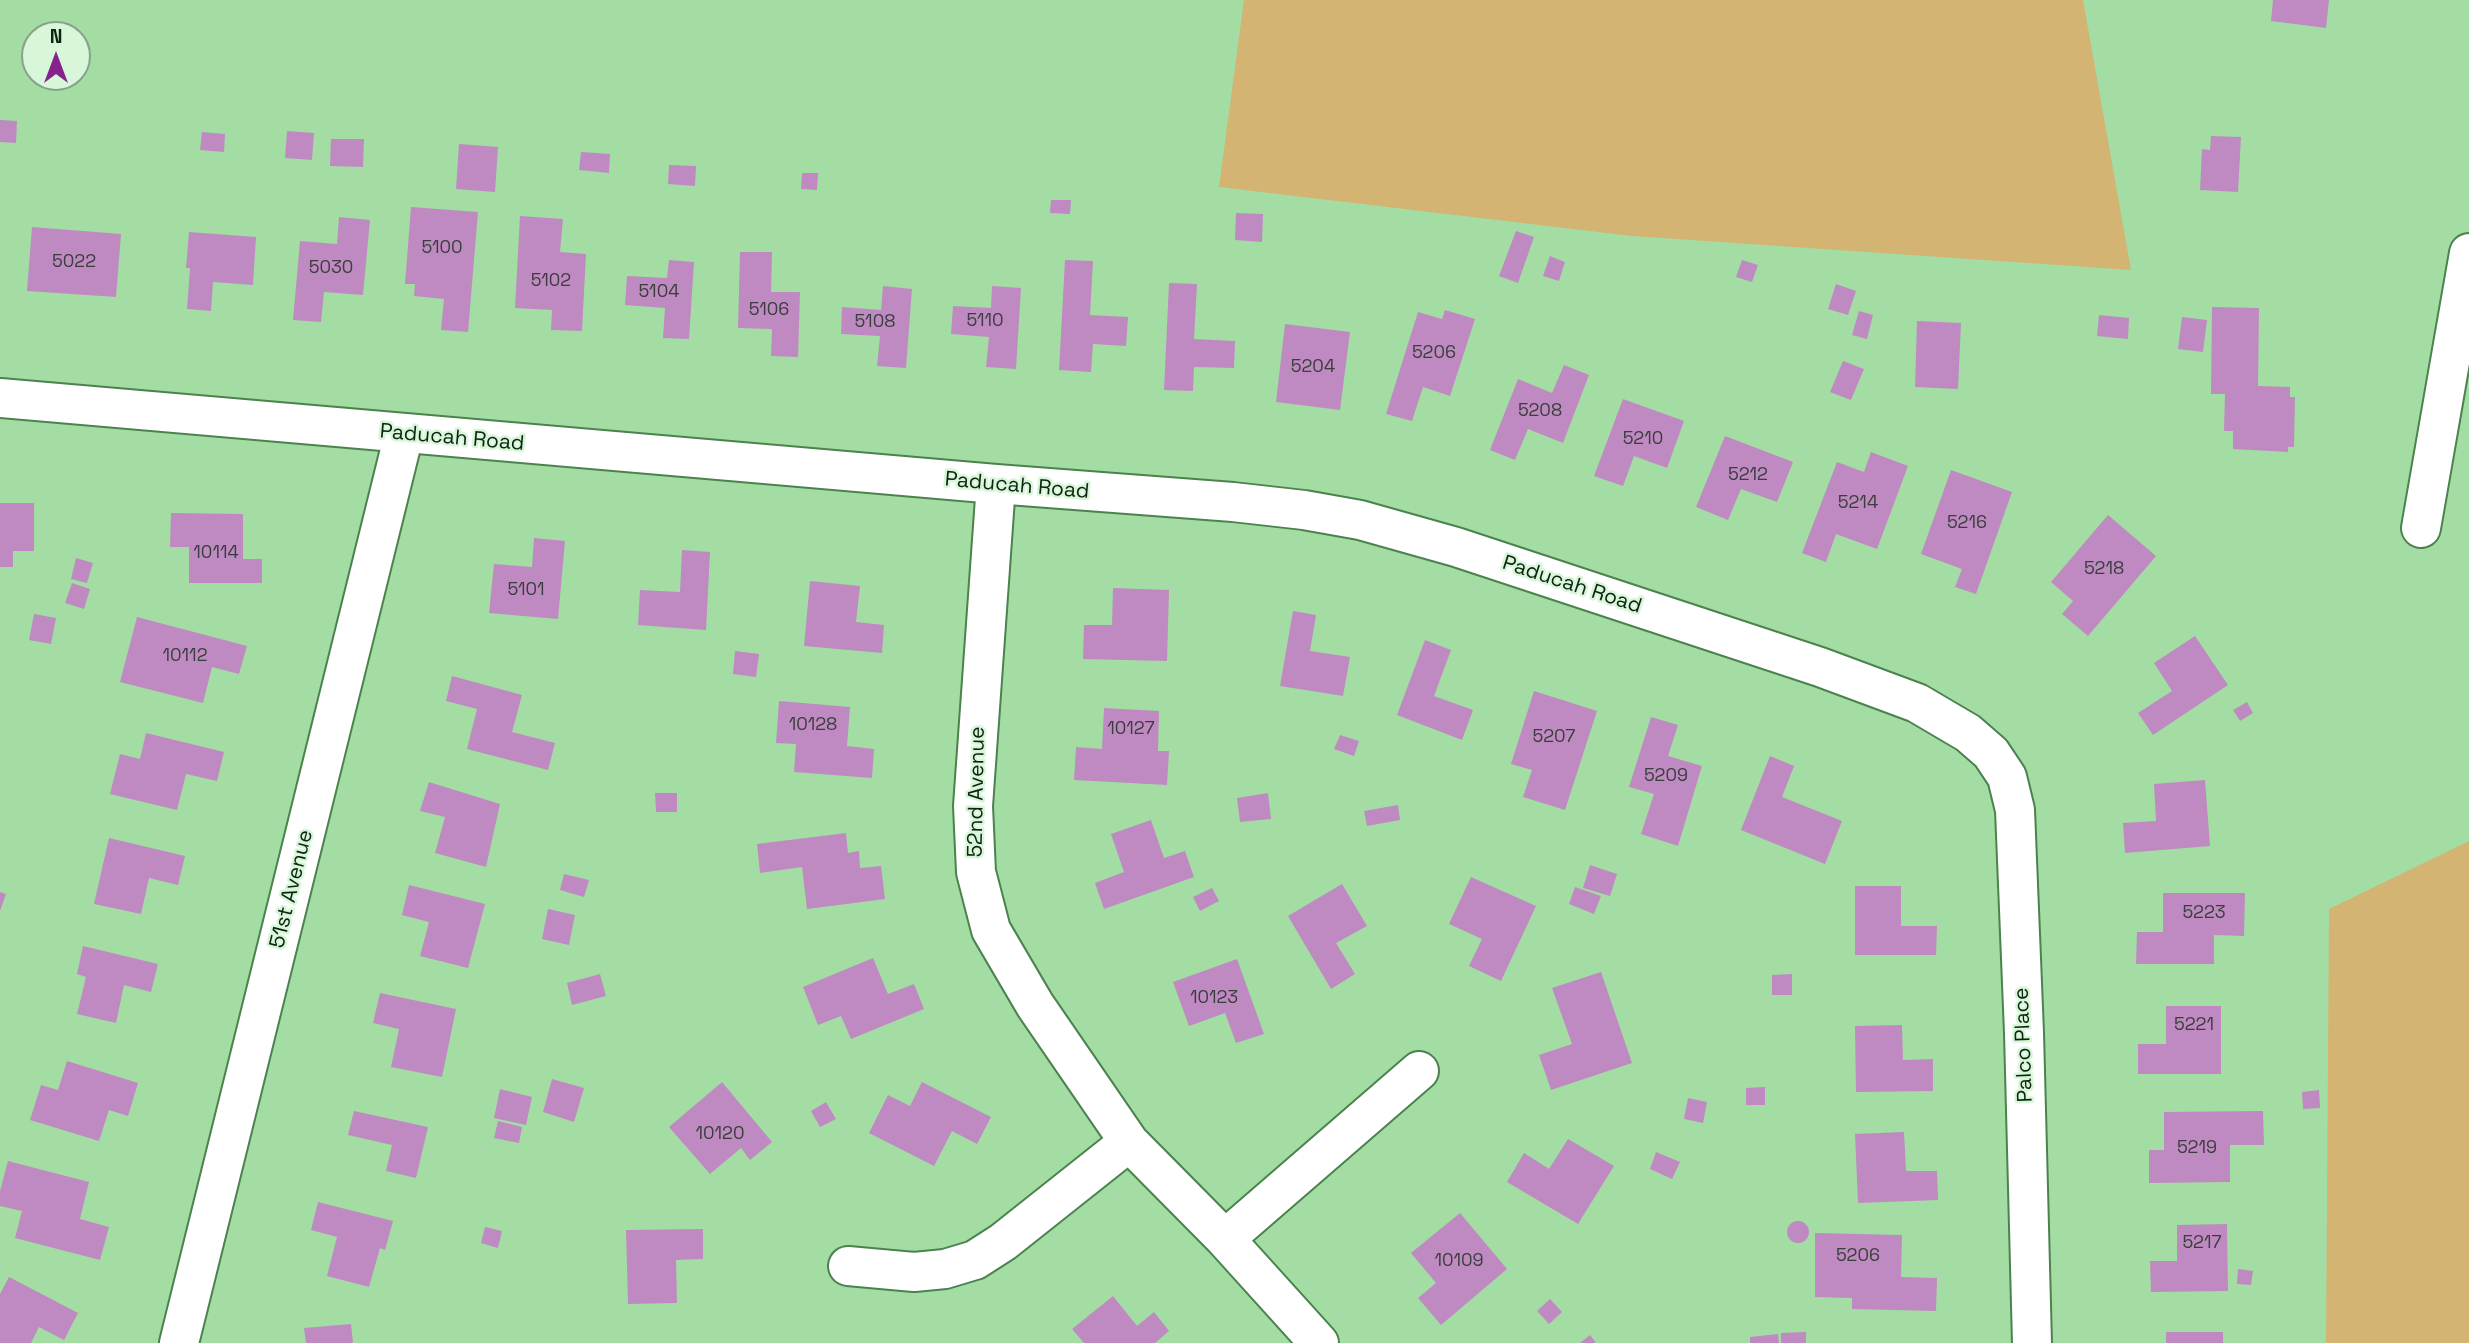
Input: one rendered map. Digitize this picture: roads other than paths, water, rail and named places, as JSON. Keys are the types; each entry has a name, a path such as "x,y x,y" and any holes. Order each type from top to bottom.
{"street":[{"path":"2421,528 2469,253"},
{"name":"Paducah Road","path":"0,398 1233,502 1360,520 1469,551 1820,667 1905,698 1945,717 1991,753"},
{"name":"51st Avenue","path":"179,1343 404,434"},
{"name":"52nd Avenue","path":"996,484 973,806 976,872 991,930 1035,1005 1129,1142 1225,1239 1319,1343"},
{"name":"Palco Place","path":"1991,753 2007,777 2015,810 2032,1343"},
{"path":"1225,1239 1419,1071"},
{"path":"849,1266 914,1272 944,1269 975,1260 1003,1242 1129,1142"}]}
